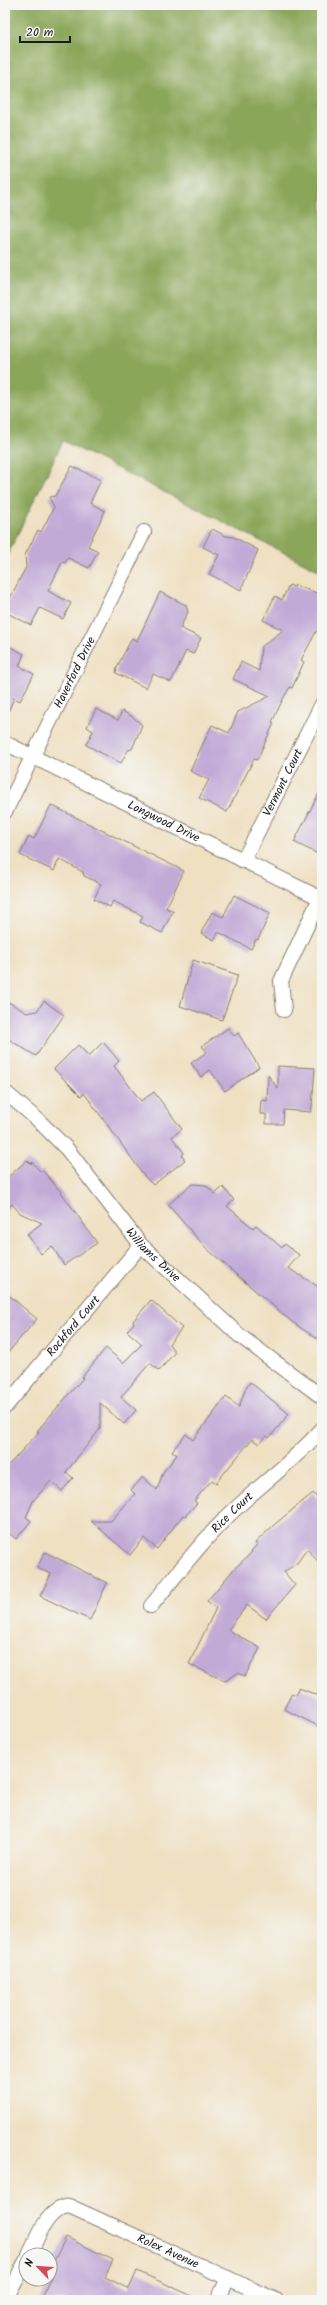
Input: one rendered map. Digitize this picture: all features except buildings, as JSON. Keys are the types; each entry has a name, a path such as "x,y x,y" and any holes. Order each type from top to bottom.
{"street":[{"name":"Haverford Drive","path":"5,812 144,532"},
{"name":"Vermont Court","path":"243,861 322,704"},
{"name":"Longwood Drive","path":"5,743 321,899"},
{"path":"284,1010 281,981 321,899"},
{"name":"Williams Drive","path":"5,1092 38,1120 66,1149 141,1245 240,1336 322,1397"},
{"name":"Rockford Court","path":"5,1407 141,1245"},
{"name":"Rice Court","path":"151,1606 221,1522 255,1490 283,1468 322,1429"},
{"name":"Rolex Avenue","path":"33,2247 49,2217 59,2207 69,2206 276,2300"},
{"path":"5,2300 18,2276"},
{"path":"218,2300 228,2278"}],"green space":[{"path":"5,5 322,5 322,572 63,441 5,560"}]}
